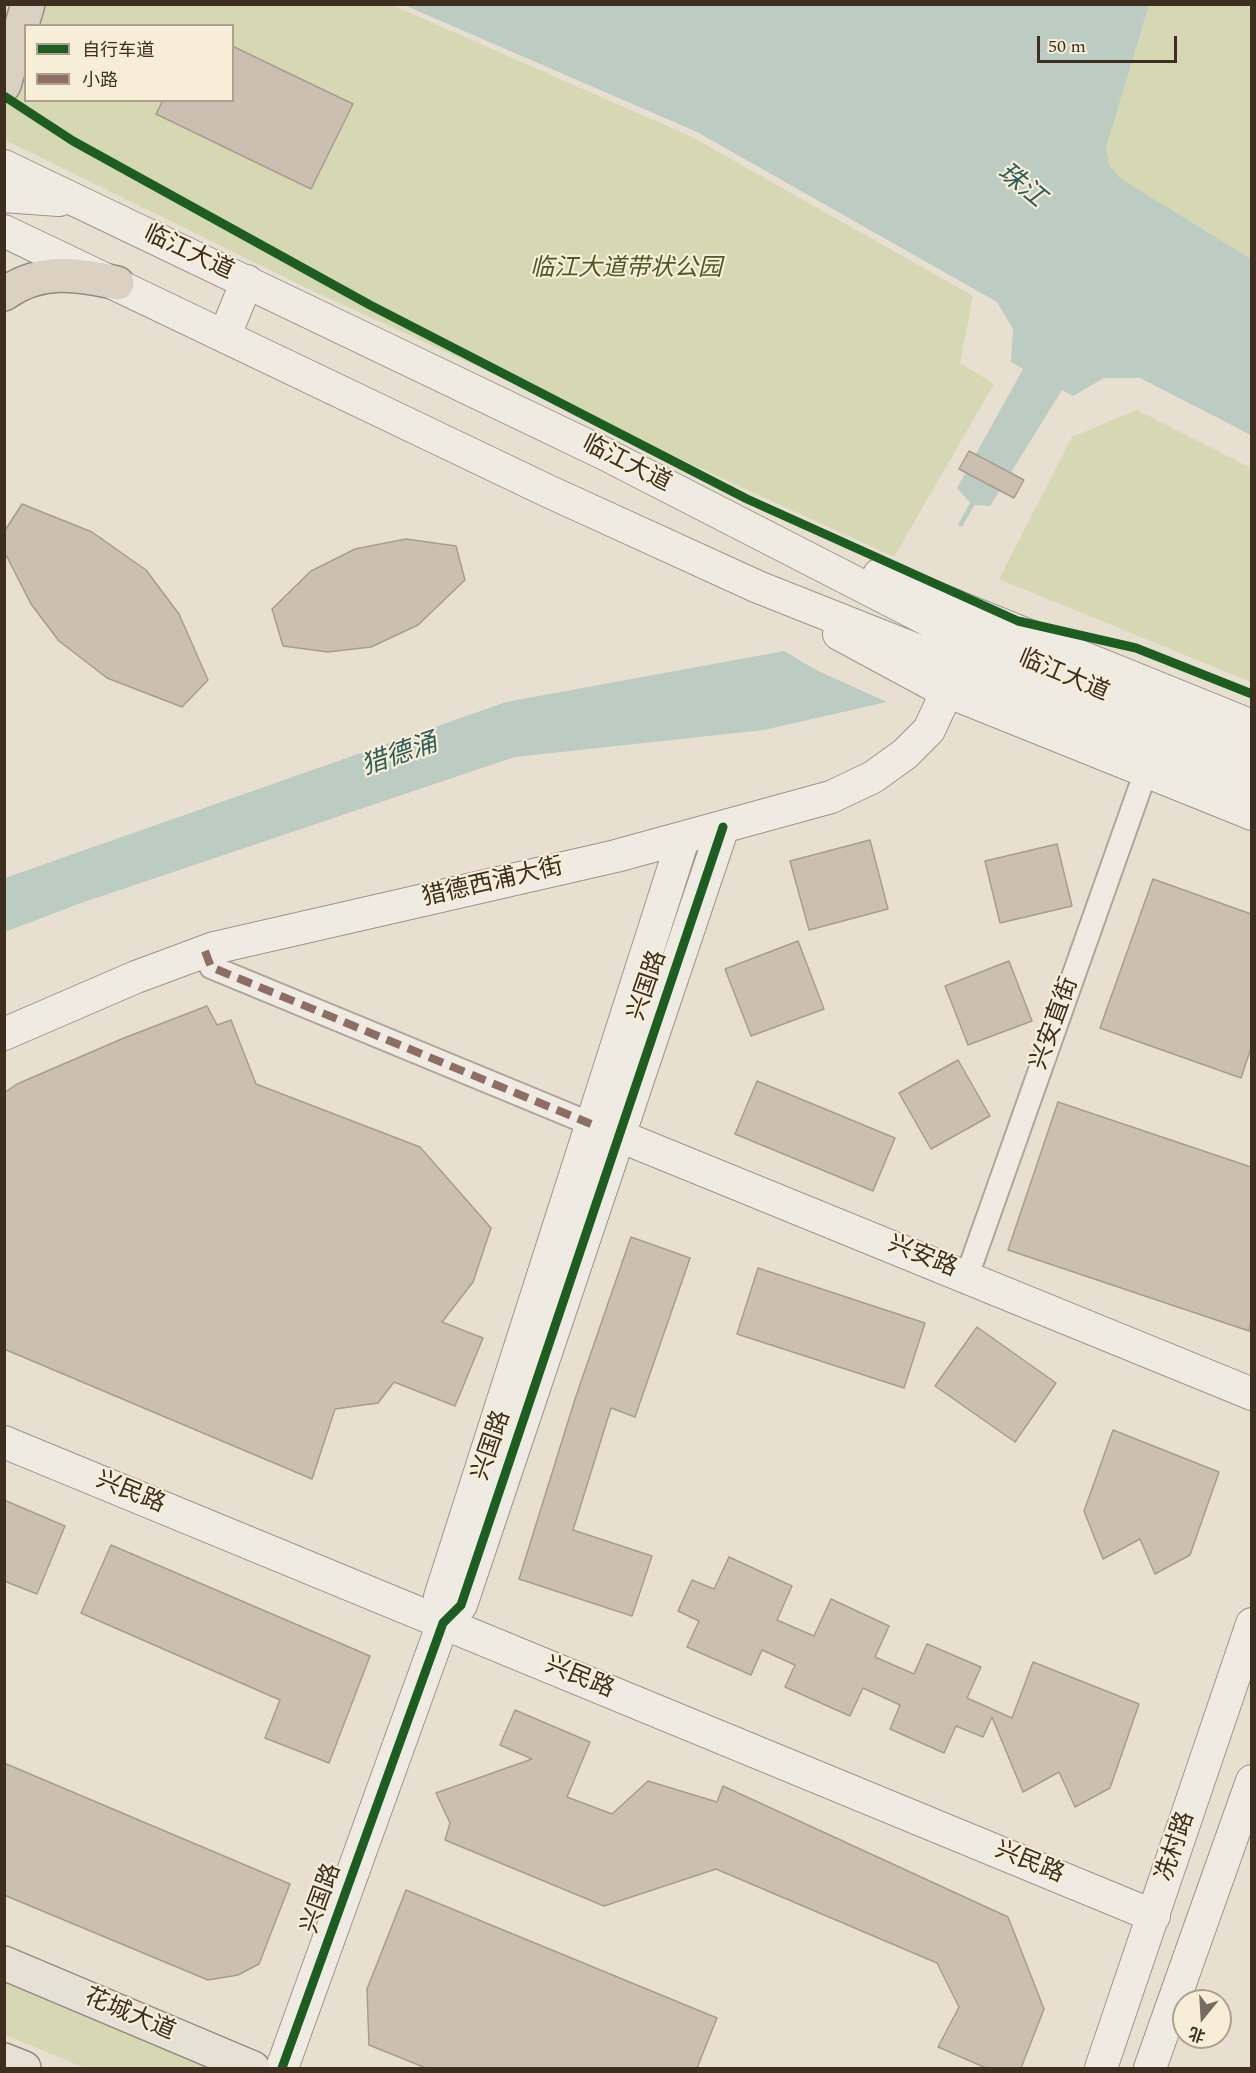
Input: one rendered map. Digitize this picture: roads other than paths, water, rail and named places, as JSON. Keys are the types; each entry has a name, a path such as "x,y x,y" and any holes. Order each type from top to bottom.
{"highway":[{"path":"4,85 28,4"},
{"path":"4,294 36,277 58,273 117,283"}],"main road":[{"name":"临江大道","path":"4,166 632,468 780,546 938,625 1251,754"},
{"path":"4,196 29,196 80,202"},
{"name":"临江大道","path":"4,231 117,283 550,492 758,586 1251,783"},
{"path":"225,335 247,281"},
{"path":"780,546 875,574 1251,726"},
{"path":"758,586 870,653 946,691 1251,814"},
{"name":"猎德西浦大街","path":"4,1034 136,977 205,951 683,839 831,797 873,777 905,754 929,730 946,691"},
{"name":"兴国路","path":"605,1130 723,827"},
{"name":"兴国路","path":"282,2068 443,1623 461,1605 605,1130 683,839"},
{"name":"兴安路","path":"605,1130 1251,1394"},
{"name":"兴民路","path":"4,1442 1154,1916"},
{"name":"冼村路","path":"1101,2068 1251,1624"},
{"name":"冼村路","path":"1150,2068 1251,1781"},
{"name":"花城大道","path":"4,1963 253,2068"},
{"path":"4,2060 24,2068"}],"street":[{"name":"兴安直街","path":"967,1276 1146,771"},
{"path":"205,951 211,967 605,1130"}],"water":[{"name":"珠江","path":"404,5 1149,5 1106,148 1109,165 1120,178 1251,259 1251,435 1140,378 1104,378 1073,396 1062,390 990,506 972,505 957,488 1023,369 1011,362 1013,329 997,302 697,132"},
{"name":"猎德涌","path":"784,651 816,670 887,702 764,730 515,757 81,903 5,932 5,878 506,702"}],"waterway":[{"path":"961,524 975,499"}],"park label":[{"name":"临江大道带状公园","path":"626,270"}]}
